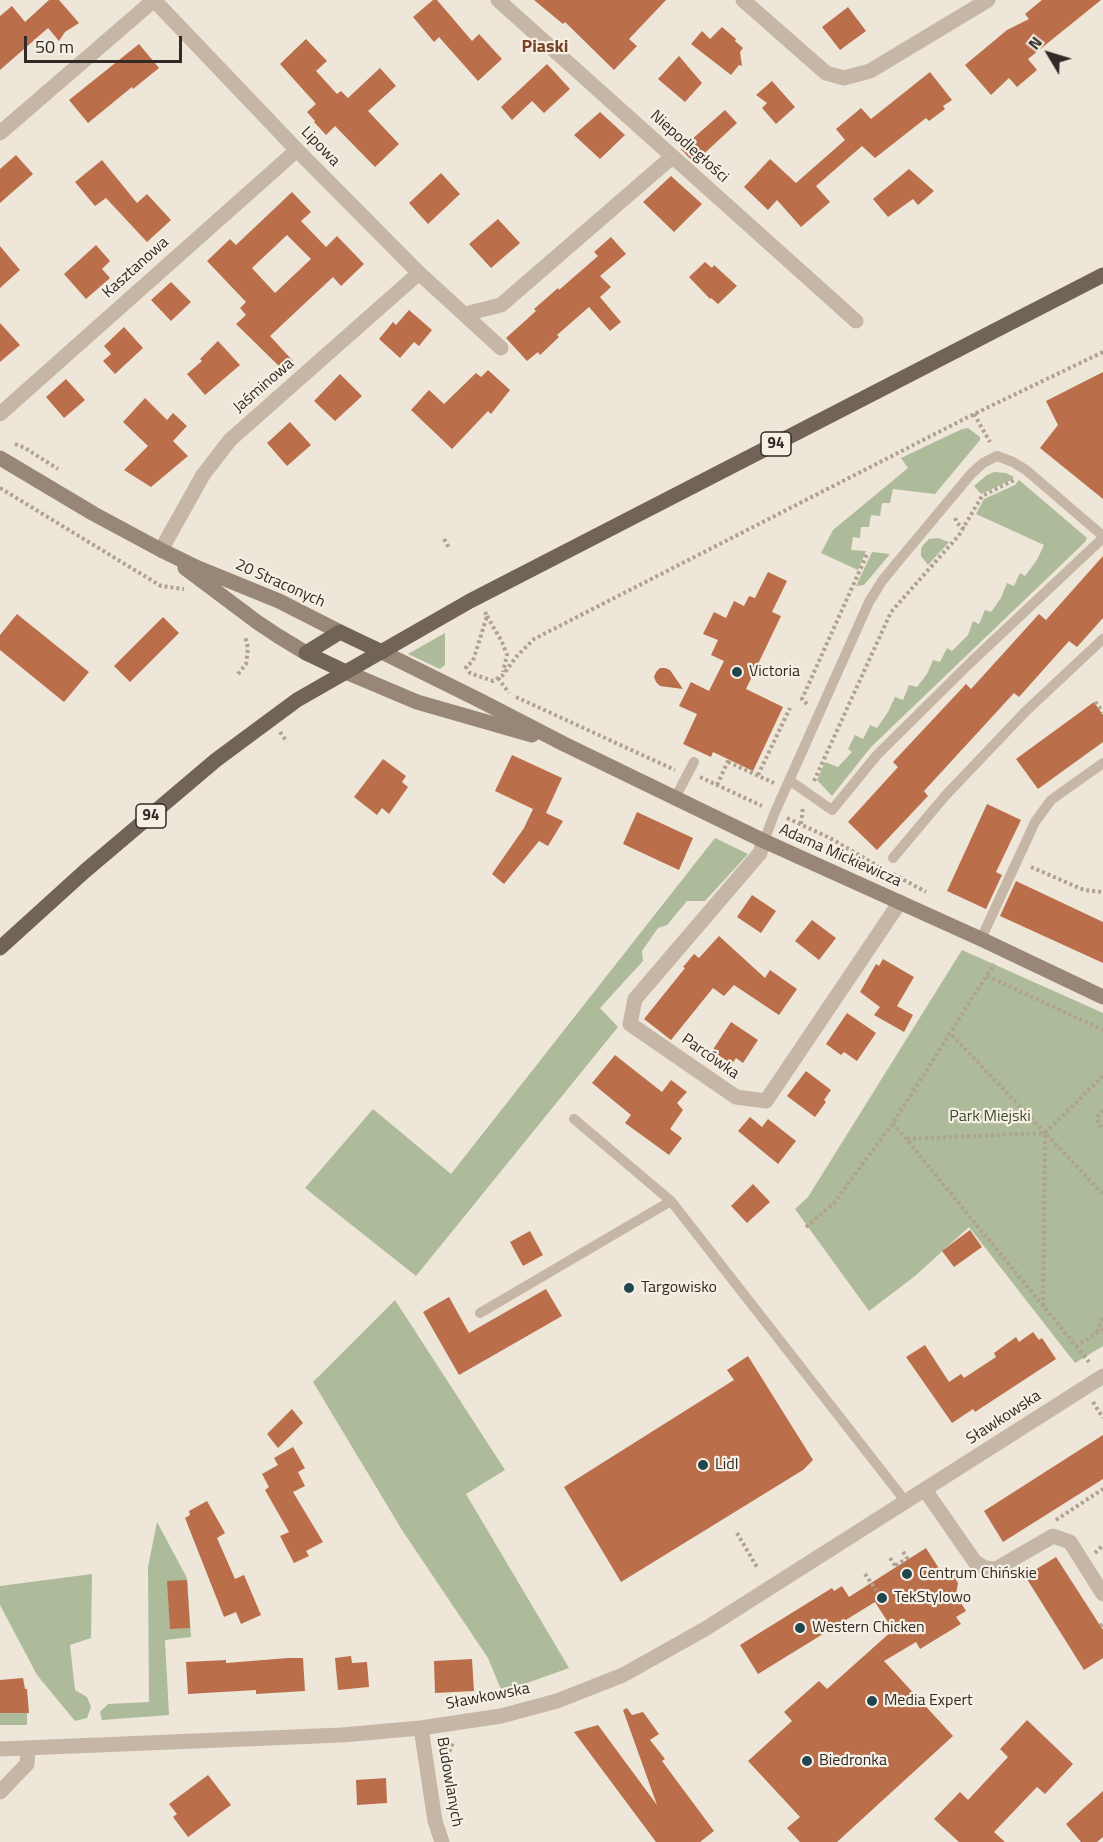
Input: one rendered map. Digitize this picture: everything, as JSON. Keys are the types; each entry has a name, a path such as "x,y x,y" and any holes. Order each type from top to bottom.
{"main road":[{"name":"94","path":"0,948 85,871 216,760 297,700 470,602 1103,275"},
{"name":"20 Straconych","path":"340,632 382,652"},
{"path":"306,653 340,632"},
{"name":"20 Straconych","path":"306,653 346,672"}],"street":[{"path":"0,133 154,0"},
{"name":"Lipowa","path":"154,0 297,150 419,273 501,348"},
{"name":"Niepodległości","path":"498,0 856,321"},
{"path":"743,0 826,73 844,78 870,71 988,0"},
{"name":"Kasztanowa","path":"0,414 297,150"},
{"path":"465,314 501,305 672,157"},
{"name":"Jaśminowa","path":"161,550 203,476 230,440 419,273"},
{"name":"20 Straconych","path":"0,458 94,514 161,550 198,568 279,601 340,632"},
{"name":"20 Straconych","path":"161,550 257,622 306,653"},
{"name":"Adama Mickiewicza","path":"382,652 764,841 1103,997"},
{"name":"Adama Mickiewicza","path":"346,672 417,702 564,744"},
{"name":"Parcówka","path":"764,841 760,853 635,999 630,1024 736,1097 766,1101 900,902"},
{"name":"Sławkowska","path":"0,1749 330,1735 421,1728 501,1716 557,1701 623,1675 705,1629 1103,1376"},
{"path":"925,1490 975,1562 985,1568 996,1569 1053,1536 1070,1542 1103,1594"},
{"name":"Budowlanych","path":"421,1728 435,1821 442,1842"},
{"path":"0,1792 27,1764 28,1748"}],"lane":[{"path":"764,841 789,780 869,602 882,581 971,474 983,463 997,456 1026,470 1103,537 877,755 832,810 789,780"},
{"path":"893,858 945,796 1025,712 1103,639"},
{"path":"981,939 1035,822 1051,800 1103,763"},
{"path":"675,798 690,770"},
{"path":"574,1119 671,1201 906,1502"},
{"path":"480,1313 671,1201"}],"path":[{"path":"487,616 473,661 466,667 470,673 493,681 534,639 974,414 1103,352"},
{"path":"974,414 997,456"},
{"path":"8,442 25,448 64,473"},
{"path":"801,824 803,806 808,793 891,612 964,529 982,496 1013,482 1018,476"},
{"path":"0,488 160,586 184,589 193,595"},
{"path":"954,511 957,523 964,529"},
{"path":"444,539 449,548"},
{"path":"482,606 507,655 500,676 507,692 690,770 830,838 936,898"},
{"path":"238,674 246,664 248,648 241,627"},
{"path":"1095,702 1103,712"},
{"path":"756,774 789,708"},
{"path":"279,731 287,742"},
{"path":"717,785 728,760 776,783"},
{"path":"1029,866 1084,890 1103,892"},
{"path":"806,1227 834,1203 893,1124 993,966"},
{"path":"987,976 1103,1030"},
{"path":"951,1034 1103,1194"},
{"path":"906,1139 1045,1133 1103,1076"},
{"path":"1103,1110 1097,1117 1098,1124 1103,1128"},
{"path":"893,1124 1089,1362"},
{"path":"1043,1306 1045,1133"},
{"path":"1096,1333 1103,1315"},
{"path":"1076,1346 1103,1329"},
{"path":"1093,1402 1103,1418"},
{"path":"1054,1521 1103,1489"},
{"path":"737,1533 758,1569"},
{"path":"890,1558 896,1566 908,1558 902,1550"},
{"path":"865,1574 876,1590"},
{"path":"442,1772 453,1741 462,1739"}],"green space":[{"path":"968,428 980,437 980,440 935,494 893,489 890,503 882,503 880,516 871,515 869,527 861,527 860,538 853,537 851,550 866,551 858,570 821,553 833,530 908,468 901,458"},
{"path":"994,472 1006,473 1014,477 981,494 974,486"},
{"path":"1019,480 1087,538 1085,542 871,747 832,796 817,780 825,762 838,767 852,752 848,749 855,735 863,739 870,725 877,728 895,697 903,700 909,685 917,687 927,674 933,660 940,662 947,648 952,651 968,635 973,621 979,624 985,610 991,612 1001,598 1007,583 1014,586 1020,573 1025,576 1037,560 1044,545 976,514 984,499 1015,485"},
{"path":"938,538 949,542 928,565 921,556 921,549 929,539"},
{"path":"872,552 890,554 864,585 856,586"},
{"path":"445,633 445,665 440,669 408,654"},
{"path":"715,838 748,854 705,901 687,901 667,925 658,928 642,951 643,961 600,1008 618,1027 416,1276 305,1188 373,1109 451,1174"},
{"name":"Park Miejski","path":"962,950 1103,1013 1103,1346 1075,1363 969,1227 915,1276 869,1311 795,1209 808,1197"},
{"path":"395,1300 505,1470 466,1494 569,1668 502,1692 488,1658 402,1530 313,1382"},
{"path":"157,1522 187,1578 191,1637 165,1640 169,1715 102,1720 100,1712 108,1704 149,1702 148,1567"},
{"path":"92,1574 91,1638 70,1645 75,1690 87,1697 91,1707 87,1718 75,1721 37,1675 0,1605 0,1586"},
{"path":"27,1710 27,1725 0,1725 0,1712"}],"building":[{"path":"49,0 59,0 79,23 65,32 59,41 48,28 0,70 0,16 12,6 25,22"},
{"path":"433,0 437,0 472,41 479,34 502,59 478,81 439,37 434,42 413,17"},
{"path":"534,0 666,0 629,39 637,46 614,70 565,22 563,24"},
{"path":"1042,0 1101,0 1028,59 1037,70 1017,87 1009,78 991,95 965,65 1007,30 1029,19 1025,14"},
{"path":"848,7 866,31 840,50 822,27"},
{"path":"722,27 743,48 740,52 742,66 739,65 731,75 691,44 702,31 710,39"},
{"path":"306,39 327,61 316,71 337,94 341,91 348,98 380,68 396,86 368,111 399,144 375,167 335,126 326,135 314,122 307,112 316,104 280,64"},
{"path":"139,44 159,68 88,123 69,100"},
{"path":"679,56 702,83 685,102 658,79"},
{"path":"547,64 570,89 544,113 532,101 512,120 501,107"},
{"path":"930,72 952,100 943,106 945,109 929,121 926,118 875,158 862,146 816,186 830,202 801,227 777,200 768,210 744,187 770,159 796,183 845,140 836,129 861,108 871,119"},
{"path":"772,81 795,107 776,124 762,108 767,103 756,95"},
{"path":"725,110 737,123 694,163 681,149"},
{"path":"600,112 625,135 600,159 574,135"},
{"path":"16,155 33,174 0,203 0,169"},
{"path":"102,160 137,203 147,194 171,220 147,242 106,198 95,206 75,182"},
{"path":"909,169 934,191 918,205 913,199 888,217 873,199"},
{"path":"441,173 460,194 428,224 409,203"},
{"path":"671,176 702,204 674,232 643,202"},
{"path":"292,192 311,212 301,221 326,247 337,236 364,264 341,286 333,277 270,336 293,361 283,370 236,324 246,315 240,308 246,302 207,261 230,239 236,245","holes":["287,235 311,259 275,293 252,268"]},
{"path":"498,219 520,243 491,268 469,244"},
{"path":"611,237 626,254 600,276 611,287 600,297 621,322 610,331 589,307 557,335 559,337 540,355 538,352 527,361 506,338 536,311 534,309 598,256 594,252"},
{"path":"96,245 110,261 102,269 110,278 86,299 64,274"},
{"path":"0,246 20,270 0,288"},
{"path":"705,262 712,268 714,265 737,286 718,304 689,277"},
{"path":"171,282 191,302 171,321 151,300"},
{"path":"409,310 432,330 419,346 414,342 400,358 379,339 393,322 396,325"},
{"path":"0,323 20,345 0,362"},
{"path":"124,327 143,348 115,374 103,361 111,354 104,346"},
{"path":"218,341 240,365 205,395 187,374 202,361 200,359"},
{"path":"488,370 510,390 491,414 488,411 452,449 411,410 429,390 444,404 476,373 481,377"},
{"path":"1103,372 1103,499 1040,448 1058,425 1046,401"},
{"path":"340,374 362,396 335,421 314,401"},
{"path":"66,379 85,400 64,418 46,397"},
{"path":"145,398 167,420 173,413 187,426 173,441 188,456 151,487 124,470 148,446 123,422"},
{"path":"290,422 311,445 287,466 267,443"},
{"path":"1103,556 1103,618 1077,647 1069,641 1019,697 1014,693 924,791 928,796 877,850 848,822 898,767 893,762 966,684 971,689 1039,614 1046,620"},
{"name":"Victoria","path":"768,572 787,581 772,612 781,616 746,689 783,707 753,771 713,752 711,757 683,744 697,714 679,706 691,682 709,691 724,661 711,655 718,640 703,634 714,612 726,618 734,601 744,606 749,596 755,598"},
{"path":"17,614 89,672 64,702 0,650 0,635"},
{"path":"163,617 179,633 130,682 114,666"},
{"path":"660,668 670,670 683,689 660,686 654,677"},
{"path":"1094,702 1103,715 1103,742 1038,789 1016,759"},
{"path":"512,755 562,778 546,813 563,821 548,846 539,841 504,884 492,874 524,828 533,809 495,791"},
{"path":"383,759 406,776 402,782 408,787 389,814 382,808 377,815 354,797"},
{"path":"987,804 1021,820 996,872 1002,875 986,909 947,891"},
{"path":"637,812 693,838 679,870 623,844"},
{"path":"1016,881 1103,922 1103,963 1000,916"},
{"path":"752,895 776,911 761,933 737,917"},
{"path":"812,920 836,938 819,960 795,941"},
{"path":"719,936 765,978 770,970 797,989 779,1015 734,985 724,996 713,988 671,1040 644,1019 694,954 699,958"},
{"path":"883,959 914,977 897,1006 913,1015 904,1032 874,1015 880,1007 860,992 876,964 879,966"},
{"path":"847,1013 876,1033 857,1061 844,1052 841,1055 826,1044"},
{"path":"731,1022 758,1040 743,1063 736,1058 732,1064 712,1051"},
{"path":"615,1055 662,1092 671,1080 687,1092 677,1103 683,1110 670,1129 682,1138 669,1155 625,1123 631,1115 592,1083"},
{"path":"806,1071 831,1090 824,1100 826,1102 815,1117 787,1096"},
{"path":"750,1117 762,1127 768,1119 796,1141 778,1164 738,1131"},
{"path":"753,1184 770,1202 747,1223 731,1206"},
{"path":"970,1230 982,1247 954,1267 942,1251"},
{"path":"530,1231 543,1255 523,1266 510,1242"},
{"path":"546,1289 562,1316 459,1375 423,1312 449,1297 469,1333"},
{"path":"1033,1332 1039,1340 1042,1338 1056,1359 975,1412 973,1409 952,1423 906,1357 925,1345 949,1382 961,1374 964,1378 996,1357 994,1353 1016,1337 1019,1342"},
{"name":"Lidl","path":"748,1356 813,1460 803,1470 621,1582 564,1487 734,1380 727,1370"},
{"path":"292,1409 303,1423 278,1448 267,1434"},
{"path":"1103,1435 1103,1479 1003,1542 984,1511"},
{"path":"293,1447 305,1468 298,1472 305,1486 293,1492 323,1542 306,1551 309,1556 294,1563 280,1536 289,1532 265,1490 269,1487 262,1474 278,1465 274,1458"},
{"path":"207,1501 225,1533 217,1538 235,1579 244,1575 261,1615 241,1624 236,1612 224,1617 185,1518 190,1515 189,1511"},
{"path":"926,1548 940,1570 952,1573 958,1583 956,1595 966,1611 956,1617 961,1624 920,1649 916,1642 884,1661 953,1736 837,1842 800,1842 787,1828 800,1817 748,1761 792,1721 784,1712 819,1681 827,1689 893,1630 875,1602 758,1674 740,1645 832,1588 834,1591 842,1586 849,1597"},
{"path":"1056,1557 1103,1630 1103,1658 1084,1670 1025,1576"},
{"path":"187,1580 190,1628 170,1629 167,1581"},
{"path":"351,1656 352,1663 367,1662 369,1687 338,1690 335,1658"},
{"path":"303,1658 305,1691 256,1694 256,1690 188,1694 186,1662 226,1660 226,1663"},
{"path":"472,1659 474,1691 435,1693 434,1661"},
{"path":"23,1678 25,1689 27,1689 29,1713 0,1713 0,1680"},
{"path":"627,1708 632,1715 643,1712 659,1734 650,1740 665,1759 662,1761 714,1831 700,1842 656,1842 574,1732 598,1725 657,1805 623,1710"},
{"path":"1027,1720 1073,1764 1045,1794 1037,1787 994,1832 1005,1842 959,1842 934,1819 960,1792 968,1800 1008,1757 1000,1749"},
{"path":"208,1775 231,1805 188,1837 173,1817 177,1814 169,1804"},
{"path":"386,1778 387,1803 357,1805 356,1780"},
{"path":"1103,1791 1103,1837 1097,1842 1081,1842 1066,1824"}],"place":[{"name":"Victoria","path":"737,672"},
{"name":"Targowisko","path":"629,1288"},
{"name":"Lidl","path":"703,1465"},
{"name":"Centrum Chińskie","path":"907,1574"},
{"name":"TekStylowo","path":"882,1598"},
{"name":"Western Chicken","path":"800,1628"},
{"name":"Media Expert","path":"872,1701"},
{"name":"Biedronka","path":"807,1761"}],"district":[{"name":"Piaski","path":"545,48"}]}
